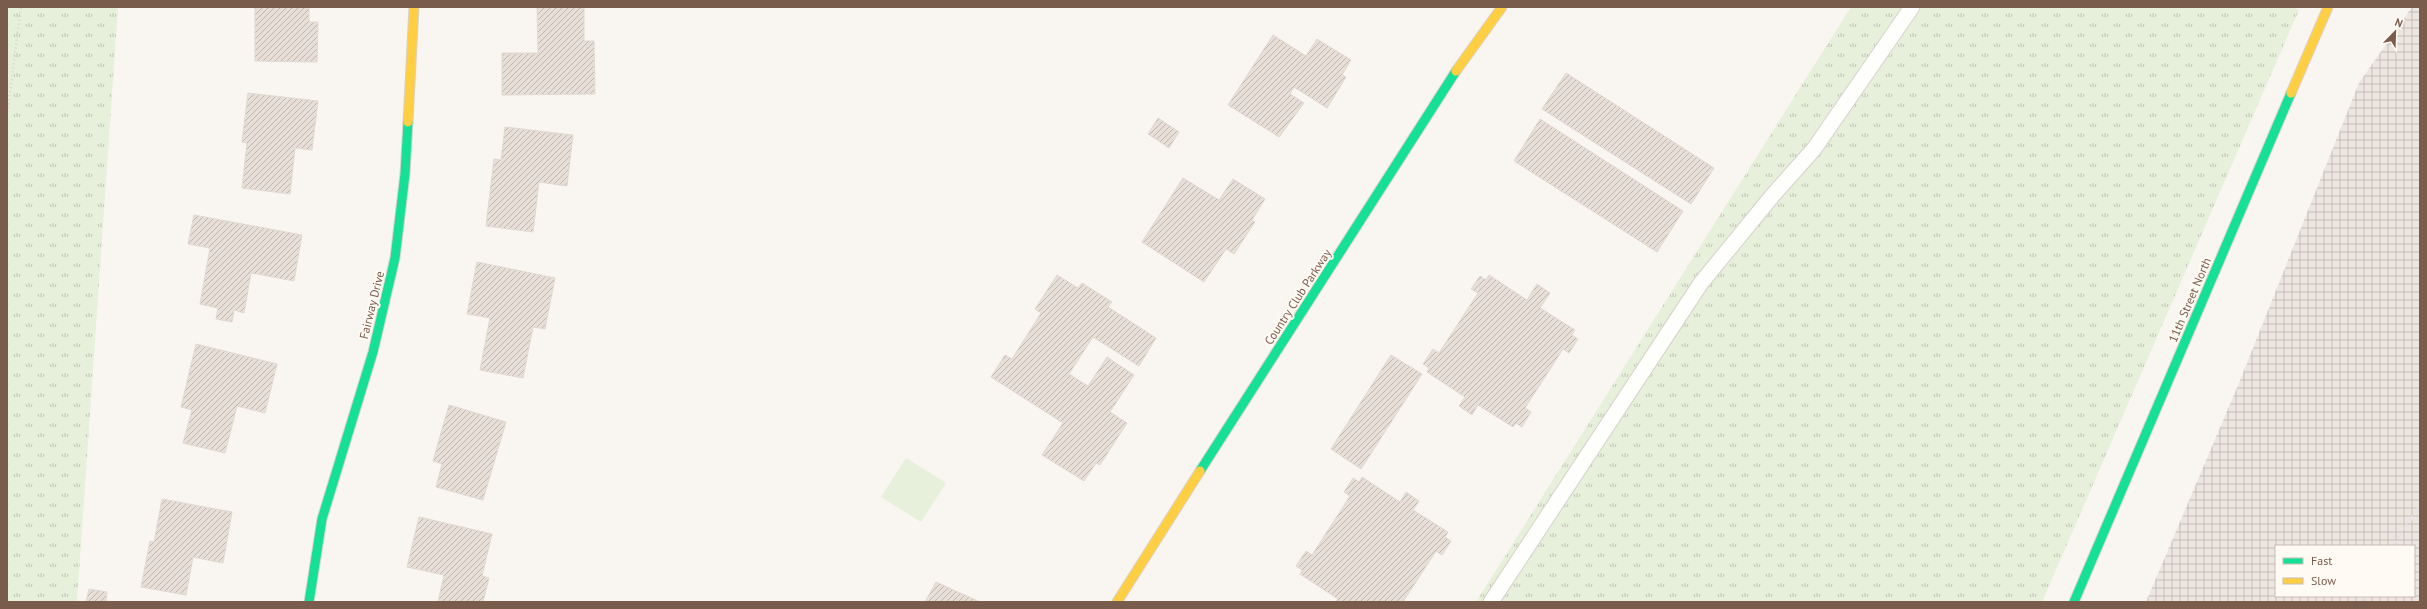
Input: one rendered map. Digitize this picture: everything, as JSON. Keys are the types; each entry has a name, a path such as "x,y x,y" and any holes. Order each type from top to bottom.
{"street":[{"name":"Fairway Drive","path":"309,602 322,519 373,352 395,258 405,174 413,50 414,7"},
{"name":"Country Club Parkway","path":"1117,602 1460,66 1502,7"},
{"name":"11th Street North","path":"2074,602 2328,7"}],"lane":[{"path":"1491,602 1701,283 1773,195 1814,149 1912,7"}],"path":[{"path":"8,108 21,7"}],"shaded area":[{"path":"2412,7 2420,7 2420,602 2146,602 2239,383 2359,83"}],"green space":[{"path":"7,7 118,7 77,602 7,602"},
{"path":"1851,7 2293,7 2299,10 2042,602 1476,602"},
{"path":"906,458 946,483 921,522 881,497"}],"building":[{"path":"255,7 309,7 309,22 318,22 317,62 255,61"},
{"path":"537,7 584,7 584,41 594,41 595,94 502,95 502,53 538,53"},
{"path":"1273,35 1306,56 1317,39 1351,60 1342,75 1346,77 1327,108 1294,87 1290,94 1304,103 1279,137 1228,105"},
{"path":"1566,73 1714,168 1691,204 1542,109"},
{"path":"248,93 318,101 312,150 295,148 290,194 242,188 247,143 242,142"},
{"path":"1158,118 1179,132 1169,148 1148,134"},
{"path":"1540,119 1683,211 1657,252 1514,161"},
{"path":"505,127 573,135 567,186 539,182 533,232 486,226 494,159 501,160"},
{"path":"1183,178 1219,200 1233,179 1265,199 1252,220 1255,222 1234,254 1226,249 1204,282 1142,242"},
{"path":"194,215 302,235 294,281 251,273 244,313 234,310 232,322 216,319 218,308 200,304 210,248 188,244"},
{"path":"477,262 555,278 545,329 533,327 523,378 480,370 490,318 467,314"},
{"path":"1057,275 1078,288 1082,283 1112,302 1108,307 1156,338 1139,366 1093,337 1069,374 1088,386 1107,357 1134,375 1110,412 1127,423 1100,465 1096,463 1084,481 1042,455 1063,423 991,377 1005,355 1012,359 1041,313 1035,309"},
{"path":"1489,275 1527,300 1537,284 1550,293 1540,308 1575,330 1572,335 1578,339 1569,353 1563,349 1525,408 1531,412 1522,427 1516,423 1513,427 1478,405 1472,415 1459,406 1465,397 1427,372 1429,368 1423,364 1433,349 1439,353 1478,293 1471,289 1480,276 1486,280"},
{"path":"196,344 277,364 265,413 237,406 225,453 183,443 192,410 181,407"},
{"path":"1391,355 1422,374 1361,469 1331,449"},
{"path":"449,405 506,422 483,500 436,487 442,464 433,461"},
{"path":"1362,477 1400,502 1406,492 1419,501 1413,510 1448,532 1445,537 1451,541 1442,555 1436,551 1403,602 1336,602 1338,599 1300,574 1302,570 1296,566 1306,551 1312,555 1350,496 1344,492 1353,478 1359,482"},
{"path":"162,499 232,512 223,563 193,557 186,595 141,587 150,541 154,542"},
{"path":"419,517 492,534 482,576 489,578 483,602 438,602 444,575 407,567"},
{"path":"936,582 980,602 925,602"},
{"path":"89,589 107,592 106,602 86,602"}],"railway":[{"path":"2394,545 2420,506"},
{"path":"2361,602 2364,597"}],"traffic: fast":[{"path":"1200,471 1456,71"},
{"path":"2074,602 2291,93"},
{"path":"309,602 322,519 373,352 395,258 405,174 408,122"}],"traffic: slow":[{"path":"408,122 414,7"},
{"path":"1456,71 1502,7"},
{"path":"2291,93 2328,7"},
{"path":"1117,602 1200,471"}]}
